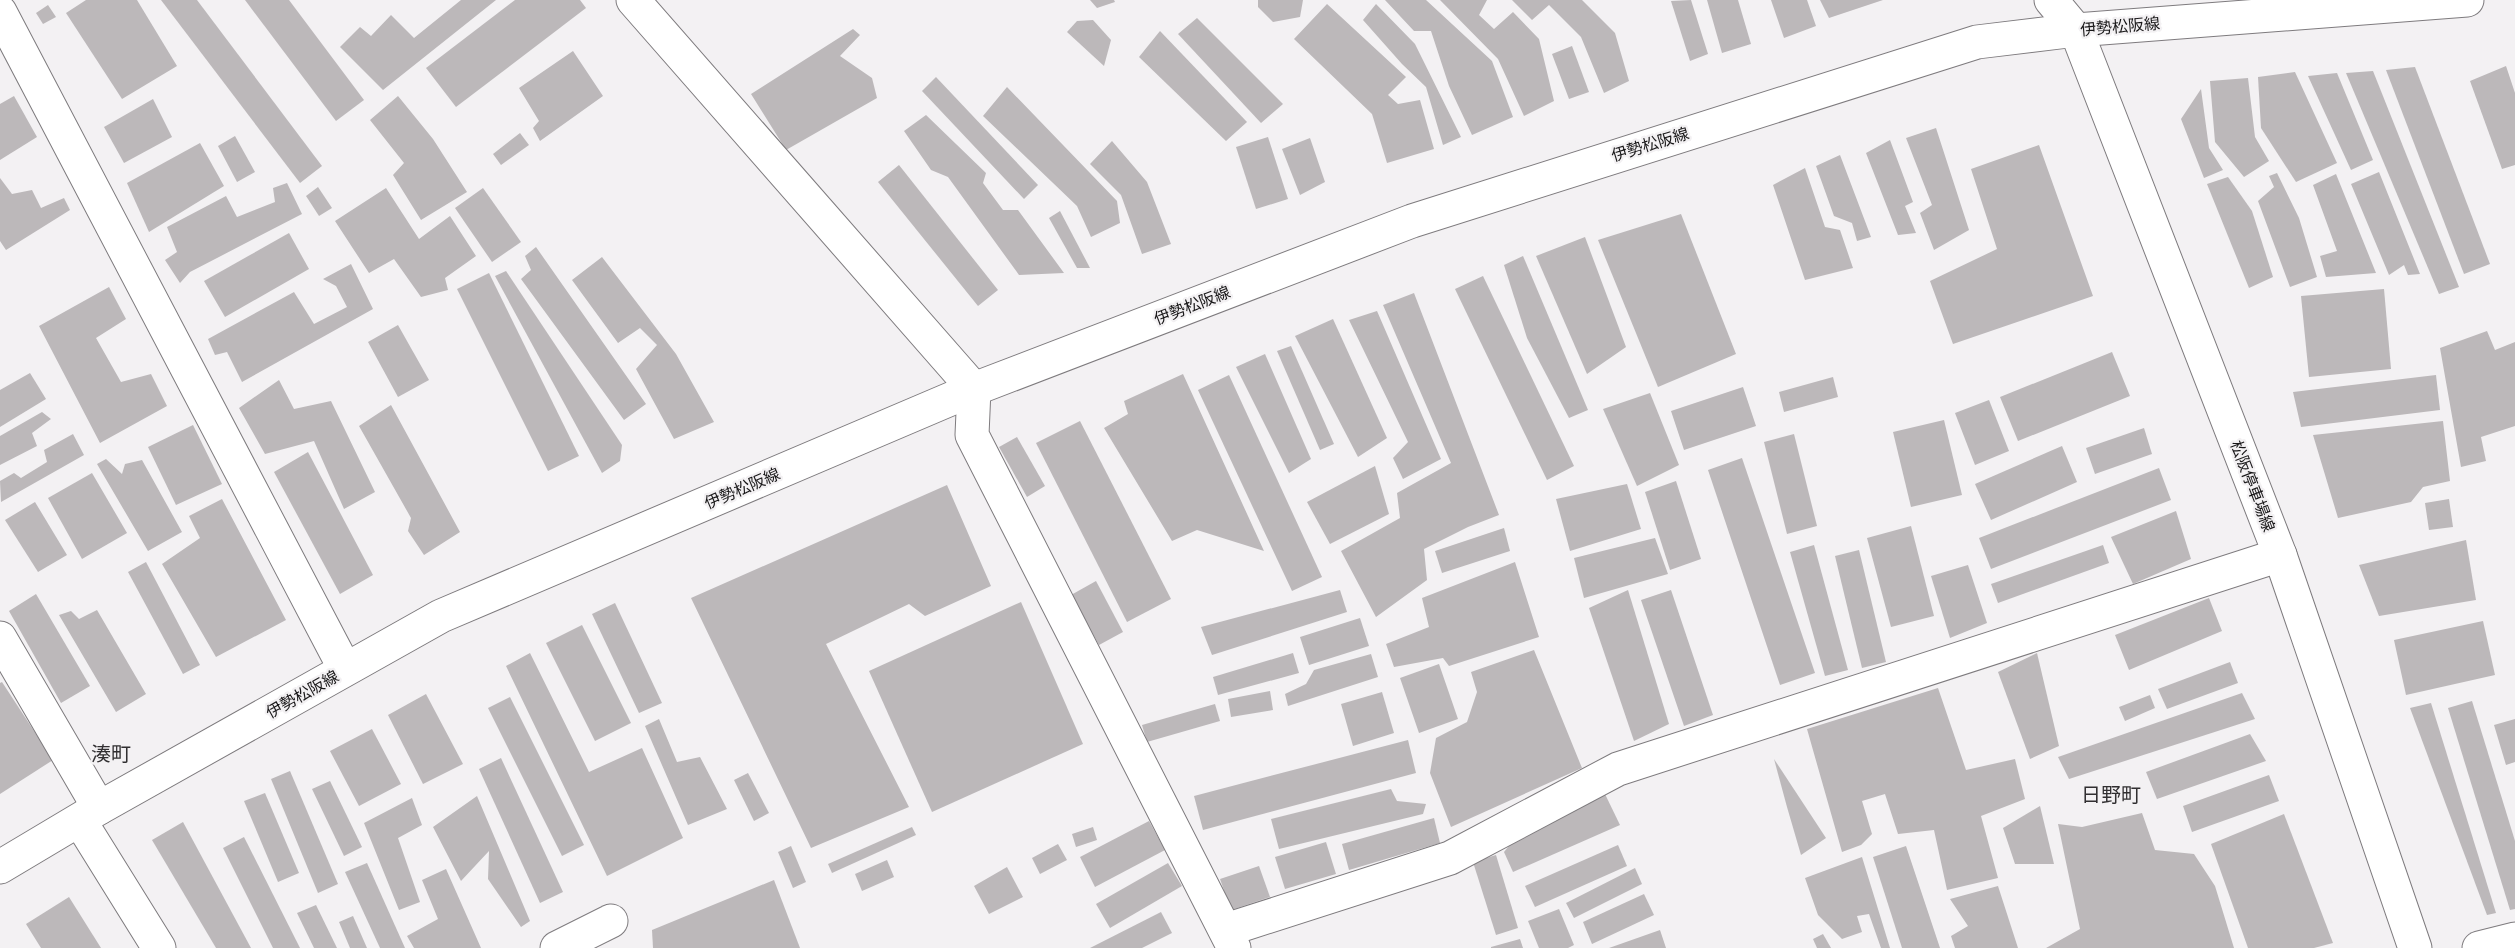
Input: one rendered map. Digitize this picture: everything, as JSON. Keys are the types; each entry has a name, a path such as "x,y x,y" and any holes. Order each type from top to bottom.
{"main road":[{"path":"633,0 974,389 972,435 1230,939 1450,858 1618,769 2280,555"},
{"name":"松阪停車場線","path":"2051,0 2076,30 2280,555 2410,947"},
{"name":"伊勢松阪線","path":"0,867 89,814 441,616 974,389 1412,221 1977,42 2076,30 2468,0"},
{"path":"0,12 345,669"},
{"path":"0,638 159,948"},
{"path":"557,948 611,921"},
{"path":"2479,948 2515,939"}],"building":[{"path":"86,0 137,0 177,66 122,99 66,13"},
{"path":"161,0 197,0 322,166 300,183"},
{"path":"245,0 289,0 364,100 336,121"},
{"path":"461,0 496,0 383,90 340,47 360,27 371,36 391,15 414,38"},
{"path":"515,0 580,0 586,8 456,107 426,68"},
{"path":"1090,0 1114,0 1115,2 1097,8"},
{"path":"1258,0 1303,0 1300,17 1273,22 1258,7"},
{"path":"1385,0 1426,0 1492,61 1513,117 1472,135 1449,86 1431,31 1414,31"},
{"path":"1440,0 1487,0 1479,15 1494,29 1513,12 1539,39 1554,101 1524,116 1498,59"},
{"path":"1512,0 1582,0 1615,33 1629,81 1604,93 1581,37 1549,5 1532,20"},
{"path":"1691,0 1708,54 1690,61 1671,1"},
{"path":"1707,0 1738,0 1751,44 1722,53"},
{"path":"1771,0 1807,0 1816,26 1784,38"},
{"path":"1820,0 1883,0 1829,18"},
{"path":"1327,4 1406,77 1388,95 1398,104 1420,100 1434,149 1387,163 1372,114 1294,39"},
{"path":"1376,4 1415,44 1461,137 1443,145 1426,87 1363,20"},
{"path":"48,5 56,17 43,24 36,13"},
{"path":"1197,18 1283,104 1261,123 1178,34"},
{"path":"1093,20 1111,40 1104,66 1067,32 1077,21"},
{"path":"853,29 860,35 840,56 872,78 877,98 786,150 751,94"},
{"path":"1160,31 1247,122 1226,141 1139,57"},
{"path":"1572,46 1589,92 1569,99 1552,54"},
{"path":"573,51 603,96 540,141 533,128 539,121 519,88"},
{"path":"2506,66 2515,93 2515,165 2502,169 2470,81"},
{"path":"2415,67 2490,264 2464,274 2386,70"},
{"path":"2373,71 2459,287 2439,294 2346,73"},
{"path":"2295,72 2337,163 2296,182 2261,128 2258,77"},
{"path":"2337,73 2373,160 2351,170 2308,76"},
{"path":"936,77 1038,185 1024,199 922,91"},
{"path":"2248,78 2255,137 2269,161 2244,177 2215,142 2210,81"},
{"path":"1007,87 1117,201 1120,223 1091,237 1077,206 983,116"},
{"path":"2201,89 2209,148 2223,170 2204,178 2181,119"},
{"path":"14,96 37,137 0,160 0,104"},
{"path":"398,96 433,139 467,192 421,220 393,175 404,163 370,120"},
{"path":"153,99 172,137 124,163 104,127"},
{"path":"926,115 986,173 983,183 1003,210 1018,210 1064,273 1019,275 948,177 931,170 904,131"},
{"path":"1936,128 1969,230 1934,250 1920,213 1932,205 1906,138"},
{"path":"520,133 529,145 501,165 493,154"},
{"path":"235,136 255,172 237,182 218,146"},
{"path":"1268,137 1288,199 1256,209 1236,147"},
{"path":"1310,138 1325,182 1300,195 1282,149"},
{"path":"1890,140 1913,202 1905,206 1916,233 1898,235 1866,153"},
{"path":"1112,141 1147,182 1171,244 1142,254 1121,195 1090,164"},
{"path":"200,143 224,186 149,232 127,183"},
{"path":"2039,145 2093,296 1953,344 1930,281 1997,249 1971,169"},
{"path":"1840,155 1871,237 1857,241 1852,223 1834,216 1816,166"},
{"path":"899,165 998,290 978,306 878,182"},
{"path":"1805,168 1825,227 1840,230 1853,268 1805,280 1773,185"},
{"path":"2379,172 2420,274 2408,275 2404,265 2389,275 2351,184"},
{"path":"2277,173 2299,218 2317,277 2290,287 2258,201 2274,187 2269,176"},
{"path":"2336,174 2376,273 2326,277 2320,256 2337,251 2313,185"},
{"path":"2228,177 2252,211 2273,277 2249,288 2207,184"},
{"path":"0,178 12,194 32,190 41,208 64,198 70,210 6,250 0,241"},
{"path":"287,183 302,214 190,272 180,283 165,260 177,252 167,227 226,196 237,217 275,202 273,188"},
{"path":"318,187 332,208 319,216 306,196"},
{"path":"386,188 419,239 450,216 476,256 445,278 448,290 421,297 394,259 369,273 335,221"},
{"path":"483,188 521,242 492,262 455,208"},
{"path":"1060,211 1090,268 1077,268 1049,218"},
{"path":"1681,214 1736,354 1658,387 1598,240"},
{"path":"289,233 309,269 225,317 204,281"},
{"path":"1585,237 1626,347 1587,374 1536,256"},
{"path":"536,247 646,404 624,420 521,279 531,270 525,256"},
{"path":"1523,256 1588,410 1569,418 1527,338 1504,265"},
{"path":"602,257 676,354 714,422 674,439 636,369 657,345 640,328 618,343 572,280"},
{"path":"351,264 373,309 242,382 227,352 215,355 208,339 294,292 314,324 347,307 336,286 323,279"},
{"path":"506,271 622,445 620,461 602,473 495,276"},
{"path":"489,273 579,456 548,471 457,289"},
{"path":"1483,276 1574,466 1547,480 1455,289"},
{"path":"109,287 126,319 96,338 121,382 151,374 167,406 100,443 39,326"},
{"path":"2384,289 2391,369 2309,377 2301,296"},
{"path":"1414,293 1499,515 1468,527 1424,549 1427,580 1376,617 1341,551 1400,518 1397,493 1451,463 1383,305"},
{"path":"1377,311 1441,459 1403,479 1393,458 1408,442 1349,320"},
{"path":"1333,319 1387,438 1358,457 1295,336"},
{"path":"398,325 429,380 398,397 368,342"},
{"path":"2487,331 2495,350 2515,342 2515,426 2481,437 2486,461 2461,467 2440,348"},
{"path":"1291,346 1334,444 1320,450 1277,351"},
{"path":"2112,352 2130,396 2018,441 2000,397"},
{"path":"1265,354 1311,459 1289,473 1236,367"},
{"path":"30,373 46,399 0,427 0,390"},
{"path":"1183,374 1264,551 1197,530 1172,541 1104,428 1128,414 1124,401"},
{"path":"1229,375 1322,577 1292,591 1198,390"},
{"path":"2436,375 2440,410 2301,427 2293,392"},
{"path":"1833,377 1838,397 1784,412 1779,392"},
{"path":"279,380 294,409 331,401 375,492 344,509 314,441 265,454 239,408"},
{"path":"1743,387 1756,426 1684,450 1671,411"},
{"path":"1650,393 1679,465 1637,486 1603,409"},
{"path":"1989,400 2009,451 1975,465 1955,413"},
{"path":"391,405 460,532 424,555 408,531 411,518 359,426"},
{"path":"42,412 51,419 32,433 37,446 0,465 0,436"},
{"path":"1944,420 1962,495 1911,507 1893,432"},
{"path":"1080,421 1171,599 1127,622 1036,443"},
{"path":"2443,421 2450,481 2423,487 2411,502 2338,518 2313,435"},
{"path":"193,425 222,484 176,505 148,447"},
{"path":"2144,428 2152,454 2095,474 2086,448"},
{"path":"73,434 84,455 1,502 0,481 14,473 21,478 47,462 44,450"},
{"path":"1794,434 1817,526 1787,534 1764,442"},
{"path":"1017,437 1045,486 1027,497 999,447"},
{"path":"2062,446 2077,482 1991,520 1975,484"},
{"path":"308,452 373,575 340,594 274,472"},
{"path":"1742,458 1815,673 1780,685 1708,470"},
{"path":"106,459 122,474 125,464 142,460 182,532 148,551 97,464"},
{"path":"1375,466 1389,514 1330,544 1307,502"},
{"path":"2159,468 2171,500 1991,569 1979,538"},
{"path":"92,473 127,533 82,559 48,498"},
{"path":"1676,481 1701,559 1670,570 1645,492"},
{"path":"1627,484 1641,529 1570,551 1556,499"},
{"path":"947,485 991,586 925,616 909,604 826,644 909,807 811,848 691,598"},
{"path":"222,499 286,620 216,657 162,564 200,538 189,516"},
{"path":"2449,499 2453,527 2429,530 2425,503"},
{"path":"35,502 67,555 38,572 5,520"},
{"path":"2176,511 2191,559 2133,584 2111,537"},
{"path":"1911,526 1934,616 1891,627 1867,538"},
{"path":"1504,528 1510,551 1442,573 1435,551"},
{"path":"1655,538 1668,574 1584,598 1574,558"},
{"path":"2466,540 2476,600 2379,616 2359,565"},
{"path":"1814,545 1848,670 1825,676 1790,552"},
{"path":"2103,545 2109,563 1998,603 1991,584"},
{"path":"1859,550 1886,662 1862,668 1835,556"},
{"path":"146,562 200,665 183,674 128,572"},
{"path":"1515,562 1539,637 1449,666 1443,658 1394,667 1386,644 1429,627 1422,598"},
{"path":"1968,565 1987,623 1950,638 1931,576"},
{"path":"1096,581 1123,632 1099,645 1071,595"},
{"path":"1340,590 1347,612 1212,655 1201,627"},
{"path":"1628,590 1669,724 1634,741 1589,608"},
{"path":"1671,590 1713,715 1684,726 1641,600"},
{"path":"36,594 90,686 61,703 9,611"},
{"path":"2209,598 2222,631 2129,670 2115,635"},
{"path":"1021,602 1083,744 932,812 869,671"},
{"path":"615,603 662,703 639,713 592,614"},
{"path":"97,610 146,694 116,712 59,615 71,611 79,619"},
{"path":"1360,618 1369,646 1309,665 1300,637"},
{"path":"2483,621 2495,675 2406,695 2394,640"},
{"path":"582,625 631,723 595,741 546,643"},
{"path":"1534,650 1582,768 1451,827 1430,773 1436,738 1467,722 1477,692 1471,672"},
{"path":"530,653 589,772 642,748 683,838 607,876 506,666"},
{"path":"1293,653 1299,673 1218,695 1213,677"},
{"path":"2037,653 2059,746 2030,759 1998,672"},
{"path":"1371,654 1378,677 1288,706 1285,694 1306,684 1314,670"},
{"path":"2230,662 2238,683 2167,709 2158,689"},
{"path":"1439,664 1458,719 1419,733 1400,678"},
{"path":"2,682 53,760 0,794 0,683"},
{"path":"1938,688 1966,770 2015,759 2025,799 1981,816 1998,878 1947,890 1934,830 1898,834 1885,794 1862,801 1872,834 1861,845 1842,852 1807,729"},
{"path":"1270,691 1273,710 1231,717 1228,699"},
{"path":"1382,692 1394,733 1353,746 1341,704"},
{"path":"2242,693 2255,719 2069,779 2058,757"},
{"path":"426,694 463,764 423,784 388,715"},
{"path":"2150,695 2155,708 2125,721 2119,707"},
{"path":"510,697 584,845 562,856 488,708"},
{"path":"2472,701 2515,841 2515,909 2510,910 2448,708"},
{"path":"2431,703 2496,913 2487,915 2410,708"},
{"path":"1215,704 1220,721 1147,742 1142,725"},
{"path":"659,719 677,762 700,757 727,809 688,825 645,726"},
{"path":"2515,719 2515,762 2506,765 2494,725"},
{"path":"372,729 401,784 359,806 330,751"},
{"path":"2250,734 2266,761 2157,799 2146,772"},
{"path":"1408,740 1416,773 1203,830 1194,796"},
{"path":"501,758 563,892 540,903 479,769"},
{"path":"1774,759 1826,838 1801,855 1787,807"},
{"path":"290,771 338,884 318,893 271,779"},
{"path":"748,773 769,813 754,821 734,780"},
{"path":"2269,775 2279,801 2192,832 2183,806"},
{"path":"330,781 362,847 344,856 312,789"},
{"path":"1391,789 1397,801 1426,804 1423,814 1279,849 1271,819"},
{"path":"1604,792 1620,825 1513,872 1504,852 1517,836"},
{"path":"265,793 299,873 278,882 244,801"},
{"path":"477,796 530,921 521,927 488,879 489,851 461,881 433,827"},
{"path":"412,798 422,825 398,838 420,902 399,910 364,823"},
{"path":"2040,806 2054,864 2015,864 2003,828"},
{"path":"2142,813 2155,850 2194,854 2215,886 2234,948 2046,948 2080,929 2058,824 2082,827"},
{"path":"2284,814 2333,943 2314,948 2248,948 2211,844"},
{"path":"1434,818 1440,843 1349,870 1342,844"},
{"path":"1149,821 1165,850 1095,887 1080,857"},
{"path":"183,822 251,948 216,948 152,840"},
{"path":"912,827 916,835 832,873 828,864"},
{"path":"1093,827 1097,840 1076,847 1072,834"},
{"path":"244,837 300,948 273,948 223,848"},
{"path":"1326,842 1336,874 1285,889 1275,857"},
{"path":"1058,844 1067,860 1040,874 1032,858"},
{"path":"1618,845 1627,866 1535,907 1525,886"},
{"path":"791,846 806,882 793,888 778,852"},
{"path":"1906,846 1940,948 1902,948 1873,857"},
{"path":"1496,855 1518,928 1496,935 1473,862"},
{"path":"1862,857 1890,948 1881,948 1869,914 1857,916 1862,932 1842,939 1818,915 1805,878"},
{"path":"887,860 894,877 862,891 855,874"},
{"path":"367,863 405,948 380,948 345,872"},
{"path":"1168,863 1182,886 1110,928 1096,904"},
{"path":"1259,866 1270,897 1231,910 1220,879"},
{"path":"1007,867 1023,897 989,914 974,886"},
{"path":"1635,868 1642,884 1574,918 1566,903"},
{"path":"446,869 481,948 414,948 407,936 438,919 422,880"},
{"path":"774,880 800,948 653,948 652,930"},
{"path":"1998,886 2018,948 1955,948 1951,936 1968,926 1950,899"},
{"path":"1644,894 1654,915 1592,944 1583,922"},
{"path":"69,897 101,948 41,948 26,924"},
{"path":"316,905 337,948 314,948 297,913"},
{"path":"1559,909 1574,945 1568,948 1539,948 1528,921"},
{"path":"1161,912 1172,933 1142,948 1090,948"},
{"path":"353,916 367,948 350,948 339,922"},
{"path":"1660,930 1666,948 1609,948"},
{"path":"1823,934 1831,948 1817,948 1813,939"},
{"path":"1520,939 1523,948 1491,948 1491,947"}],"district":[{"name":"湊町","path":"111,754"},
{"name":"日野町","path":"2111,795"}]}
